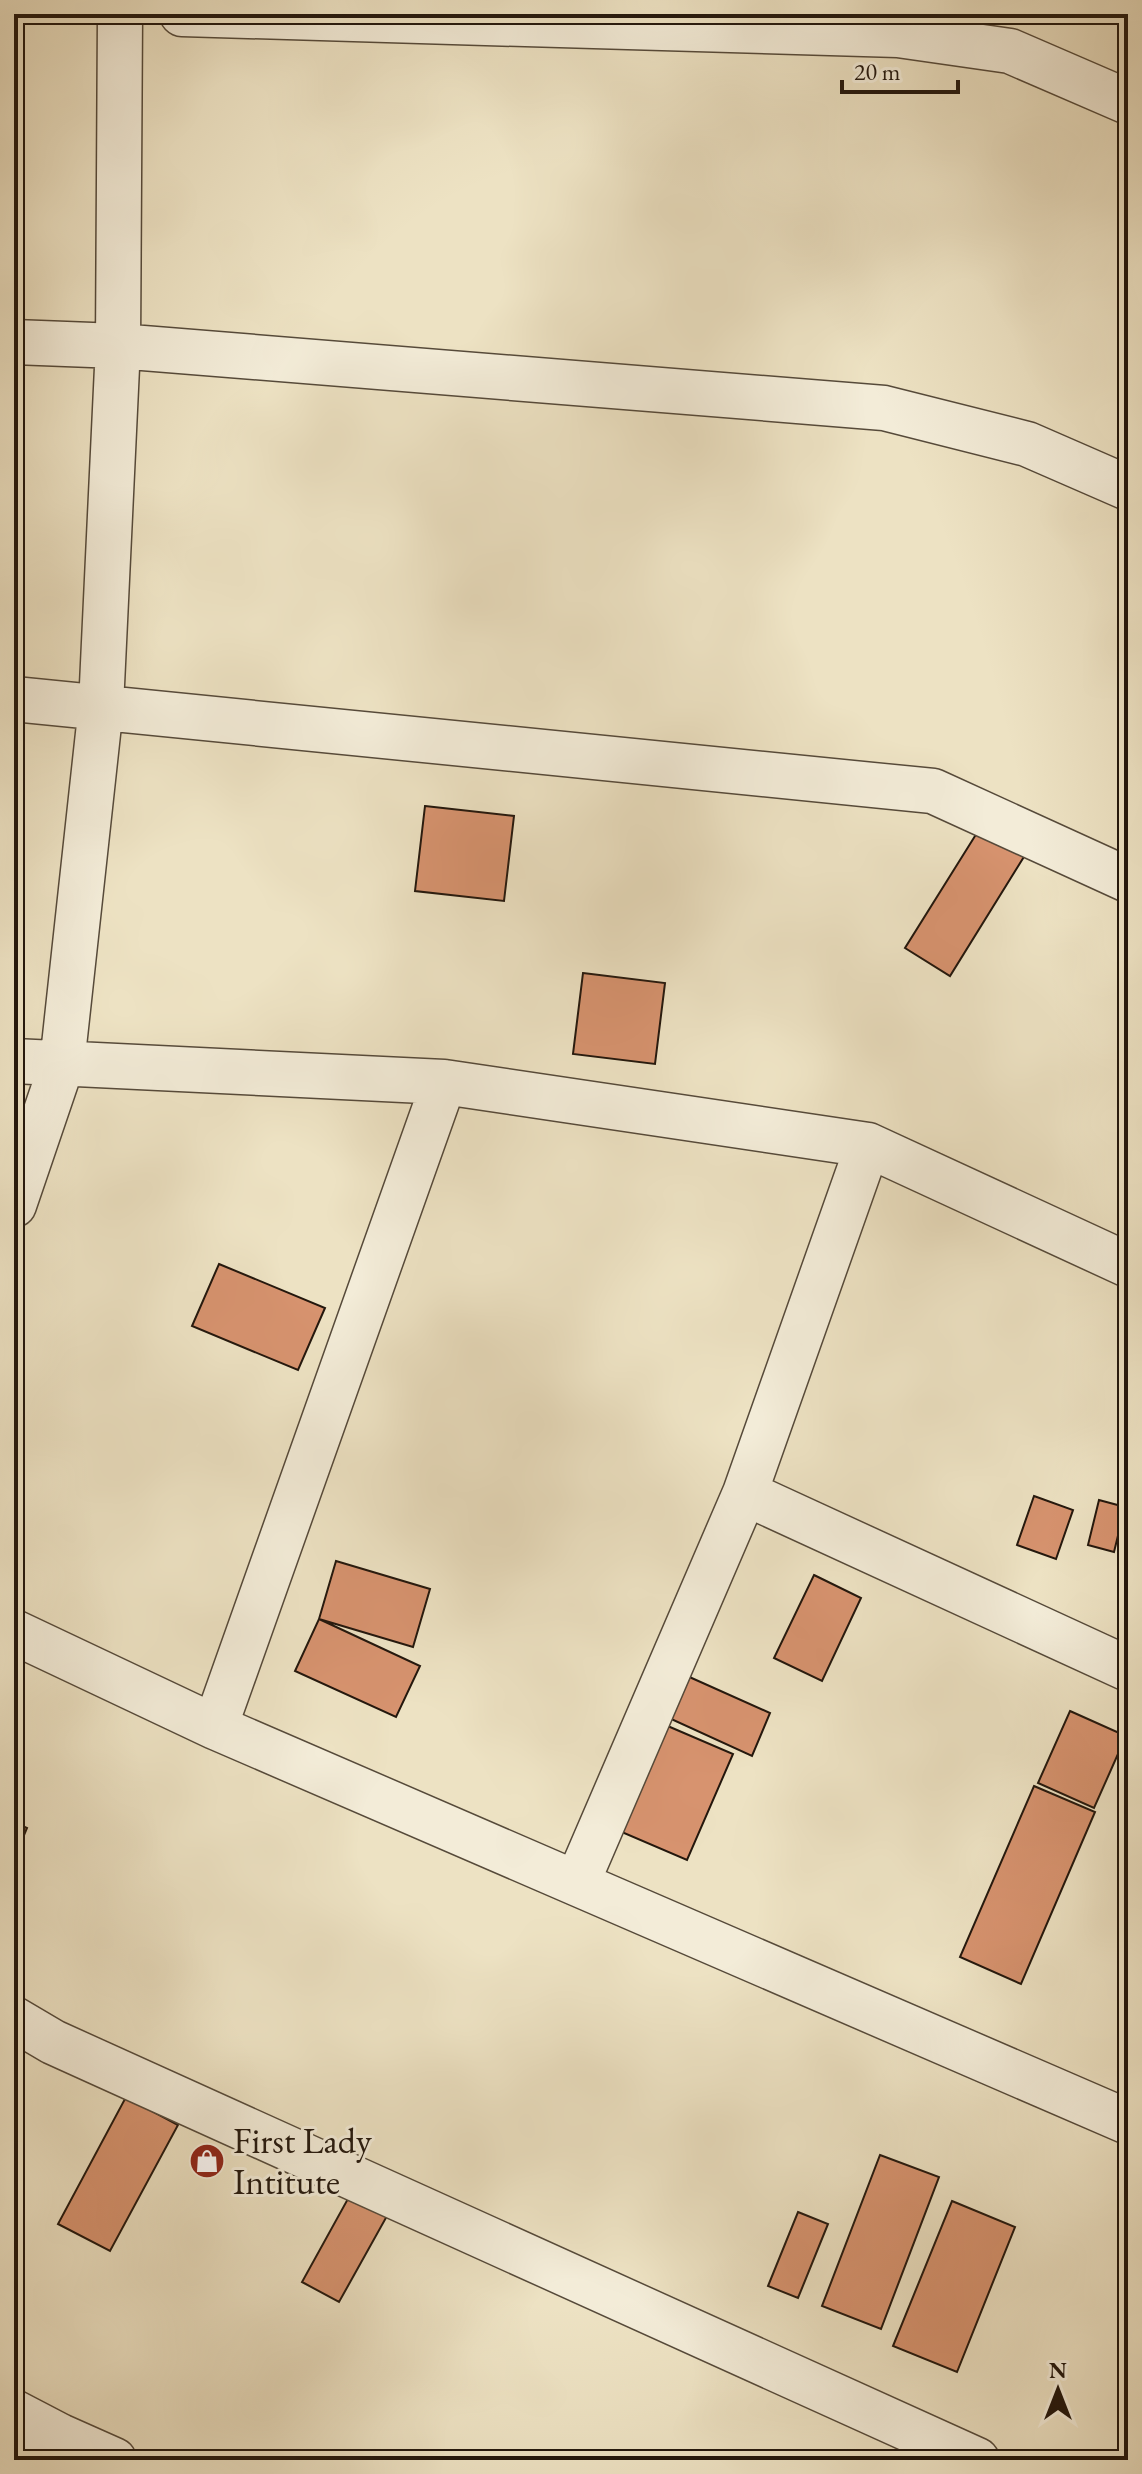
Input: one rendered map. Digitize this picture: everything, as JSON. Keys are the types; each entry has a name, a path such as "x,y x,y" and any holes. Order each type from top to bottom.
{"street":[{"path":"14,1205 62,1064 101,706 118,346 120,14"},
{"path":"182,14 898,35 1010,51 1128,102"},
{"path":"14,342 118,346 884,408 1027,444 1128,488"},
{"path":"14,699 933,791 1128,880"},
{"path":"14,1061 444,1082 868,1145 1128,1265"},
{"path":"215,1727 444,1082"},
{"path":"577,1883 745,1493 868,1145"},
{"path":"745,1493 1128,1669"},
{"path":"14,1632 215,1727 1128,2122"},
{"path":"14,2019 67,2048 977,2460"},
{"path":"14,2412 114,2460"},
{"path":"14,2459 60,2436"}],"building":[{"path":"425,806 514,816 504,901 415,891"},
{"path":"985,820 1030,847 950,976 905,948"},
{"path":"583,973 665,983 655,1064 573,1054"},
{"path":"219,1264 325,1308 298,1370 192,1326"},
{"path":"1034,1496 1073,1510 1056,1559 1017,1545"},
{"path":"1099,1500 1125,1507 1114,1552 1088,1545"},
{"path":"336,1561 430,1589 413,1647 319,1619"},
{"path":"814,1575 861,1598 822,1681 774,1658"},
{"path":"319,1619 420,1666 396,1717 295,1671"},
{"path":"676,1671 770,1713 752,1756 658,1713"},
{"path":"1070,1711 1126,1736 1094,1808 1038,1783"},
{"path":"663,1724 733,1754 687,1860 617,1830"},
{"path":"1034,1786 1095,1812 1021,1984 960,1957"},
{"path":"14,1822 27,1828 14,1859"},
{"path":"126,2097 178,2125 110,2251 58,2224"},
{"path":"880,2155 939,2177 881,2329 822,2306"},
{"path":"355,2186 392,2207 339,2302 302,2282"},
{"path":"952,2201 1015,2227 957,2372 893,2346"},
{"path":"798,2212 828,2224 798,2298 768,2286"}],"place":[{"name":"First Lady Intitute","path":"207,2161"}]}
